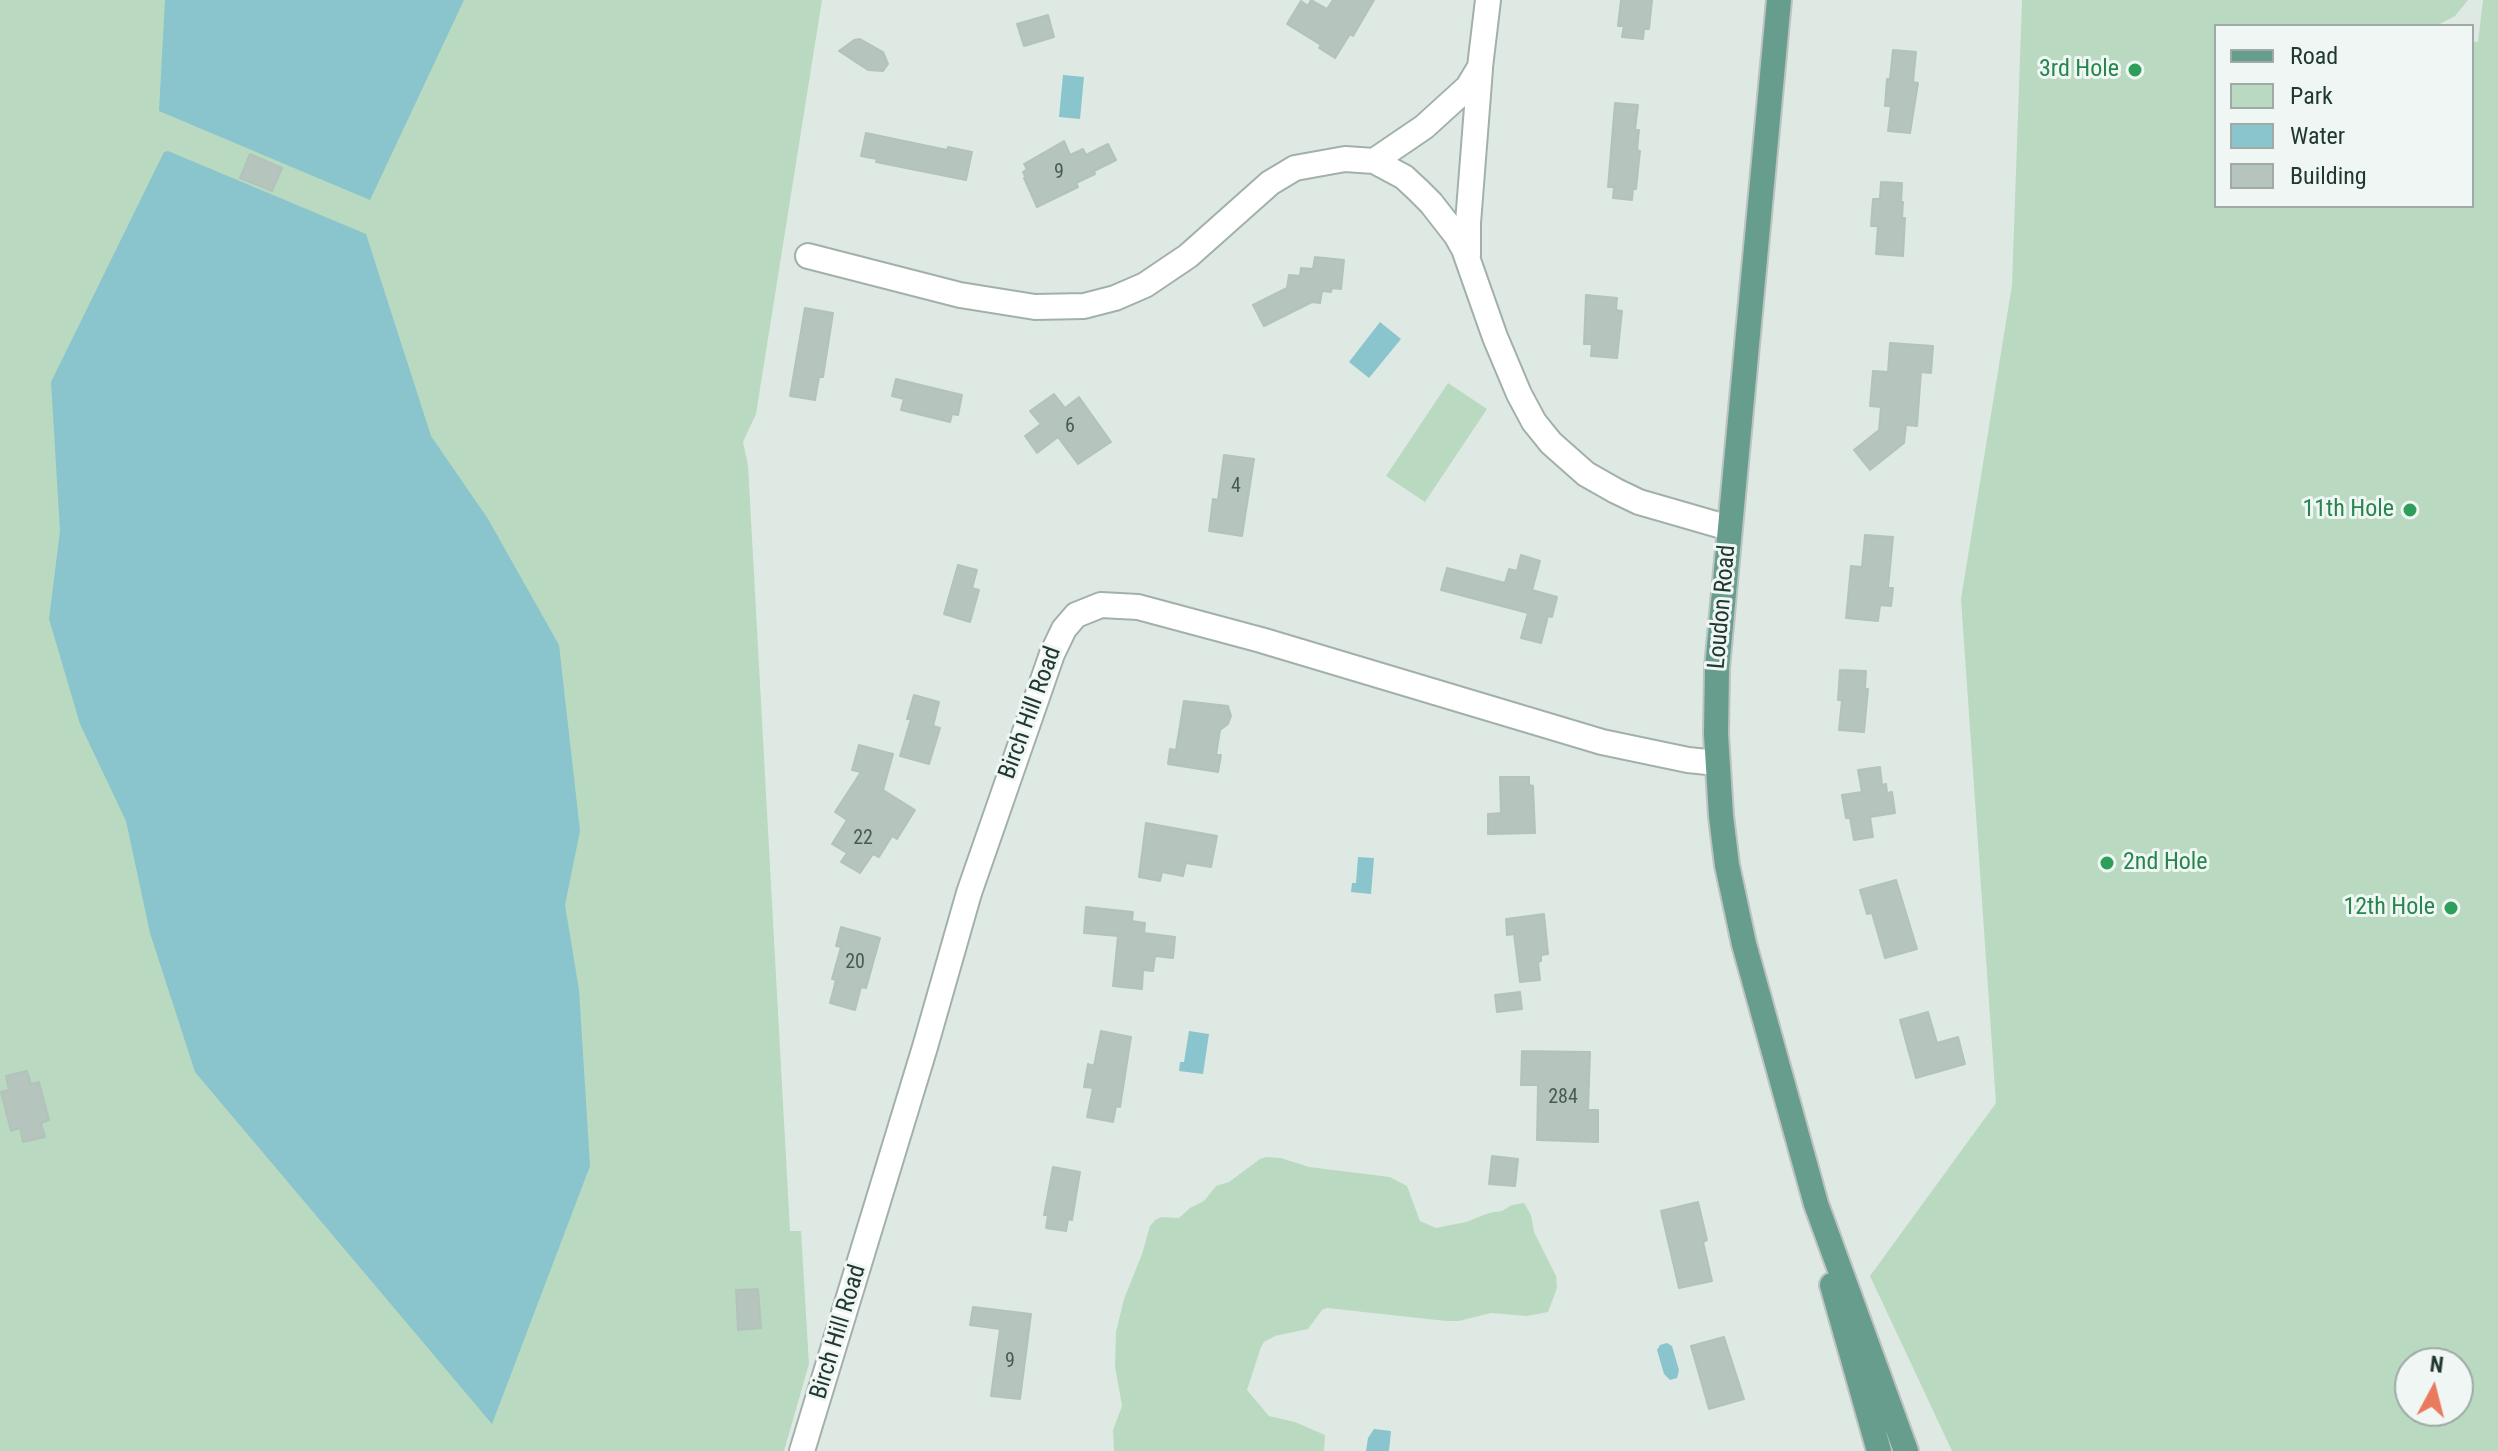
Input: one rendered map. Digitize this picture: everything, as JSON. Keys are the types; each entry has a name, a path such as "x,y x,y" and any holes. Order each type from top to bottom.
{"main road":[{"name":"Loudon Road","path":"1779,0 1717,668 1717,763 1721,816 1735,904 1816,1204"},
{"path":"1816,1204 1831,1283 1879,1451"},
{"path":"1816,1204 1906,1451"},
{"path":"1866,1407 1872,1451"}],"street":[{"path":"1469,262 1468,223 1488,0"},
{"path":"1374,161 1453,103 1468,87 1480,67"},
{"path":"808,256 960,295 1035,307 1084,306 1115,298 1156,278 1188,256 1270,183 1295,168 1345,159 1374,161 1404,177 1431,203 1456,235 1519,394 1534,422 1559,452 1603,485 1639,502 1729,528"},
{"name":"Birch Hill Road","path":"802,1451 969,893 1052,654 1064,629 1076,615 1101,605 1138,607 1261,640 1602,742 1717,763"}],"green space":[{"path":"0,0 822,0 756,414 743,442 748,465 790,1231 801,1231 809,1364 784,1451 0,1451"},
{"path":"2022,0 2468,0 2455,16 2440,24 2214,24 2214,208 2474,208 2474,41 2478,42 2483,0 2498,0 2498,1451 1952,1451 1870,1276 1996,1103 1961,599 2012,285"},
{"path":"1448,383 1487,409 1425,502 1386,476"},
{"path":"1266,1157 1281,1158 1309,1167 1390,1177 1407,1186 1420,1221 1436,1228 1466,1222 1524,1203 1531,1215 1534,1232 1556,1276 1557,1288 1548,1312 1527,1316 1491,1313 1446,1321 1327,1308 1308,1329 1275,1336 1264,1342 1247,1390 1269,1416 1295,1422 1325,1435 1324,1451 1114,1451 1113,1430 1122,1406 1115,1366 1116,1332 1124,1299 1150,1226 1161,1217 1179,1218 1204,1201 1216,1186 1229,1182"}],"water":[{"path":"165,0 464,0 370,200 159,111"},
{"path":"1063,75 1084,77 1080,119 1059,117"},
{"path":"168,151 366,234 431,436 488,519 559,645 580,831 565,905 579,990 590,1166 492,1424 195,1072 150,933 126,821 80,724 49,619 60,531 51,382 164,152"},
{"path":"1380,322 1401,339 1369,378 1349,362"},
{"path":"1358,857 1374,858 1371,894 1351,892 1352,883 1356,883"},
{"path":"1189,1031 1209,1034 1203,1074 1179,1071 1180,1062 1184,1062"},
{"path":"1667,1343 1672,1346 1679,1370 1677,1378 1670,1380 1664,1374 1657,1350"},
{"path":"1374,1429 1391,1431 1389,1451 1366,1451 1368,1438"}],"building":[{"path":"1311,0 1327,9 1333,0 1374,0 1353,36 1350,34 1335,58 1319,48 1321,45 1287,24 1301,1 1308,6"},
{"path":"1621,0 1652,0 1649,29 1644,29 1643,39 1622,37 1624,26 1618,26"},
{"path":"1048,15 1054,37 1024,46 1017,24"},
{"path":"860,39 883,52 888,64 883,71 868,70 839,51"},
{"path":"1893,50 1916,52 1913,82 1918,83 1910,133 1888,131 1891,106 1885,106"},
{"path":"1615,103 1638,105 1635,130 1639,130 1637,150 1640,151 1632,200 1613,198 1614,187 1608,187"},
{"path":"866,133 947,150 948,147 972,152 966,180 876,162 877,159 861,156"},
{"path":"1064,141 1070,155 1083,149 1086,155 1108,144 1116,160 1076,183 1078,187 1037,207 1024,178 1023,172 1027,169 1024,164"},
{"path":"250,154 282,168 272,191 240,178"},
{"path":"1881,182 1902,183 1902,218 1905,218 1903,256 1876,254 1878,226 1871,226 1873,199 1880,199"},
{"path":"1315,257 1344,260 1341,289 1322,291 1320,303 1312,302 1264,326 1253,305 1287,288 1289,275 1300,276 1301,268 1313,269"},
{"path":"1586,295 1617,298 1616,310 1622,311 1617,358 1591,356 1592,344 1584,344"},
{"path":"805,308 833,313 823,377 819,377 815,400 790,396"},
{"path":"1890,343 1933,346 1931,373 1921,372 1917,426 1906,425 1904,443 1870,470 1854,450 1879,430 1881,407 1870,406 1873,371 1888,372"},
{"path":"896,379 962,395 958,415 952,414 950,422 901,410 904,399 892,396"},
{"path":"1054,394 1065,408 1079,397 1111,442 1078,464 1058,437 1037,453 1025,436 1041,424 1030,411"},
{"path":"1224,455 1254,459 1242,536 1209,531 1213,499 1218,500"},
{"path":"1865,535 1893,537 1888,588 1893,588 1891,606 1880,605 1878,621 1846,618 1851,566 1862,567"},
{"path":"1521,555 1540,561 1532,590 1557,597 1541,643 1521,638 1528,613 1441,590 1447,568 1505,583 1509,569 1517,571"},
{"path":"958,565 977,570 972,588 979,590 970,622 944,614"},
{"path":"1840,670 1866,671 1865,689 1868,689 1864,732 1839,730 1842,700 1838,700"},
{"path":"914,695 939,702 933,726 940,728 929,764 900,756 911,719 907,719"},
{"path":"1184,701 1228,706 1231,716 1228,724 1220,730 1216,755 1221,755 1218,772 1168,764 1170,749 1176,750"},
{"path":"859,745 893,754 883,790 915,810 897,839 892,836 879,857 873,854 860,873 841,862 847,853 832,844 847,820 835,812 861,772 852,770"},
{"path":"1880,767 1882,785 1886,784 1887,793 1892,792 1895,813 1870,817 1873,837 1854,840 1842,795 1862,792 1858,770"},
{"path":"1500,777 1529,777 1529,785 1533,786 1535,833 1488,834 1488,814 1501,813"},
{"path":"1146,823 1217,836 1211,867 1186,863 1183,876 1162,872 1160,881 1139,877"},
{"path":"1896,880 1917,949 1885,958 1872,913 1867,914 1860,890"},
{"path":"1086,907 1133,912 1132,921 1145,923 1144,933 1175,937 1173,958 1155,956 1153,971 1143,970 1142,989 1113,986 1118,936 1084,933"},
{"path":"1544,914 1548,954 1541,955 1538,962 1540,980 1520,982 1514,934 1507,935 1506,919"},
{"path":"841,927 880,938 866,988 861,987 855,1010 830,1003 836,980 832,979 841,947 836,946"},
{"path":"1520,992 1522,1009 1497,1012 1495,995"},
{"path":"1928,1012 1937,1043 1958,1037 1965,1064 1916,1078 1900,1020"},
{"path":"1101,1031 1131,1037 1120,1107 1116,1106 1113,1122 1087,1117 1093,1088 1084,1087 1088,1064 1094,1066"},
{"path":"1522,1051 1590,1052 1588,1110 1598,1110 1598,1142 1537,1140 1538,1085 1521,1085"},
{"path":"27,1071 31,1084 39,1082 49,1120 41,1123 45,1137 23,1142 20,1128 11,1131 1,1092 9,1090 6,1076"},
{"path":"1492,1156 1518,1159 1515,1186 1489,1184"},
{"path":"1053,1167 1080,1172 1072,1220 1068,1219 1066,1231 1046,1228 1048,1215 1044,1215"},
{"path":"1698,1202 1712,1281 1679,1288 1661,1211"},
{"path":"758,1289 761,1328 738,1330 736,1290"},
{"path":"973,1307 1031,1314 1020,1399 991,1396 1000,1329 970,1325"},
{"path":"1724,1337 1744,1399 1709,1409 1691,1346"}],"place":[{"name":"3rd Hole","path":"2135,70"},
{"name":"11th Hole","path":"2410,510"},
{"name":"2nd Hole","path":"2107,863"},
{"name":"12th Hole","path":"2451,908"}]}
